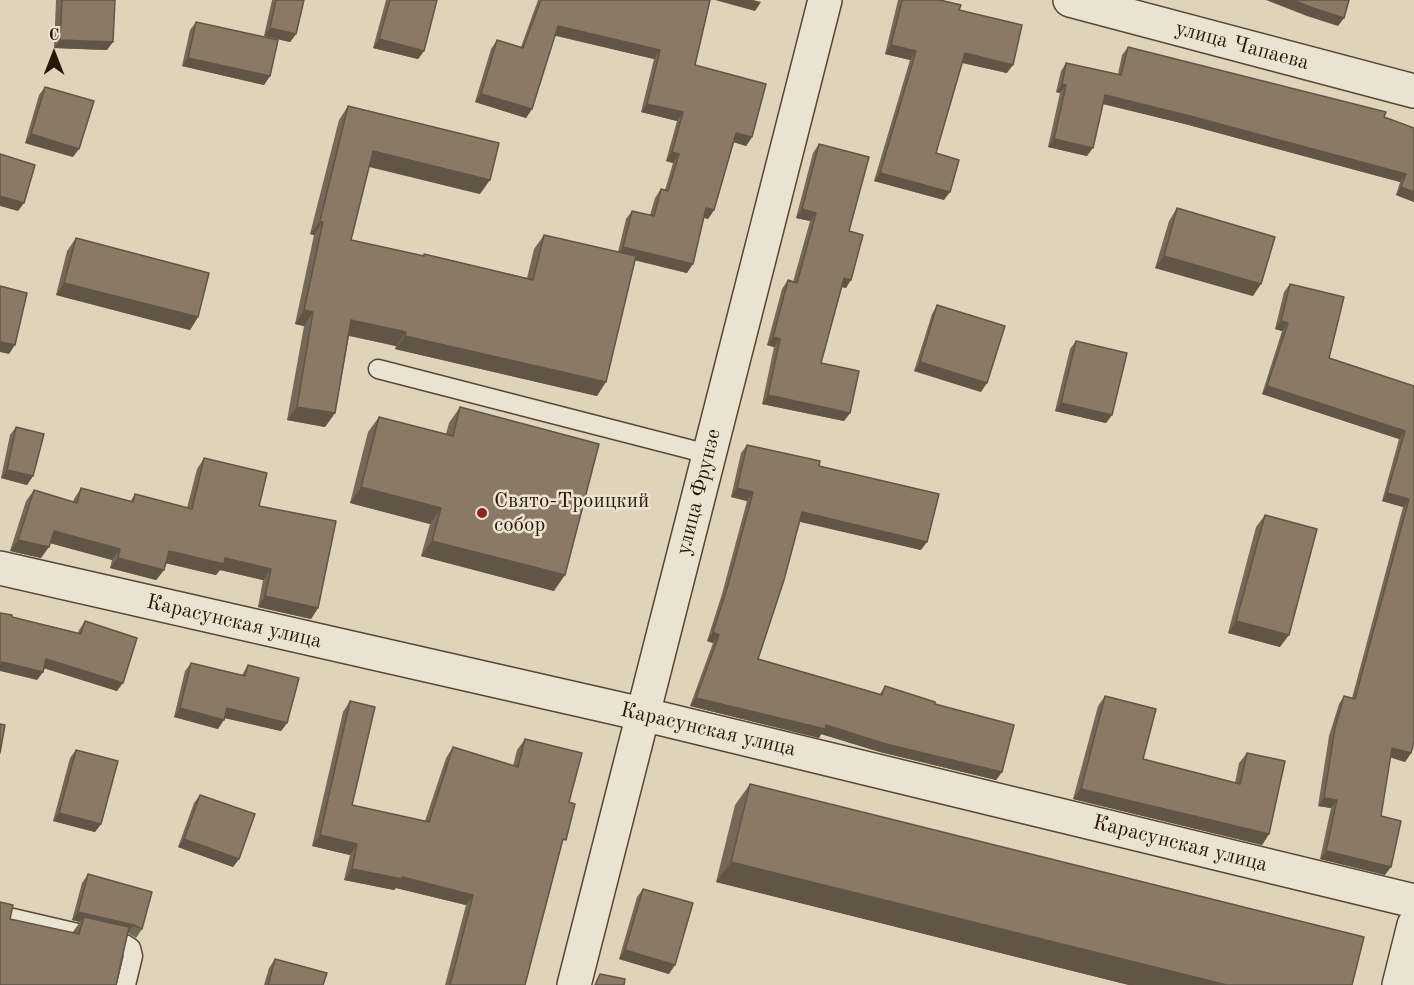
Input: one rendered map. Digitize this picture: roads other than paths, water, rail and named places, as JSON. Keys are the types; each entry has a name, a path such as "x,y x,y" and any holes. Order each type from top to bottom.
{"street":[{"name":"улица Фрунзе","path":"574,985 825,0"},
{"name":"улица Чапаева","path":"1070,0 1414,91"},
{"name":"Карасунская улица","path":"0,568 642,714 1414,901"},
{"path":"1399,985 1414,925"}],"lane":[{"path":"378,369 708,454"},
{"path":"0,915 125,944 131,948 133,956 126,985"}],"place":[{"name":"Свято-Троицкий собор","path":"482,513"}]}
